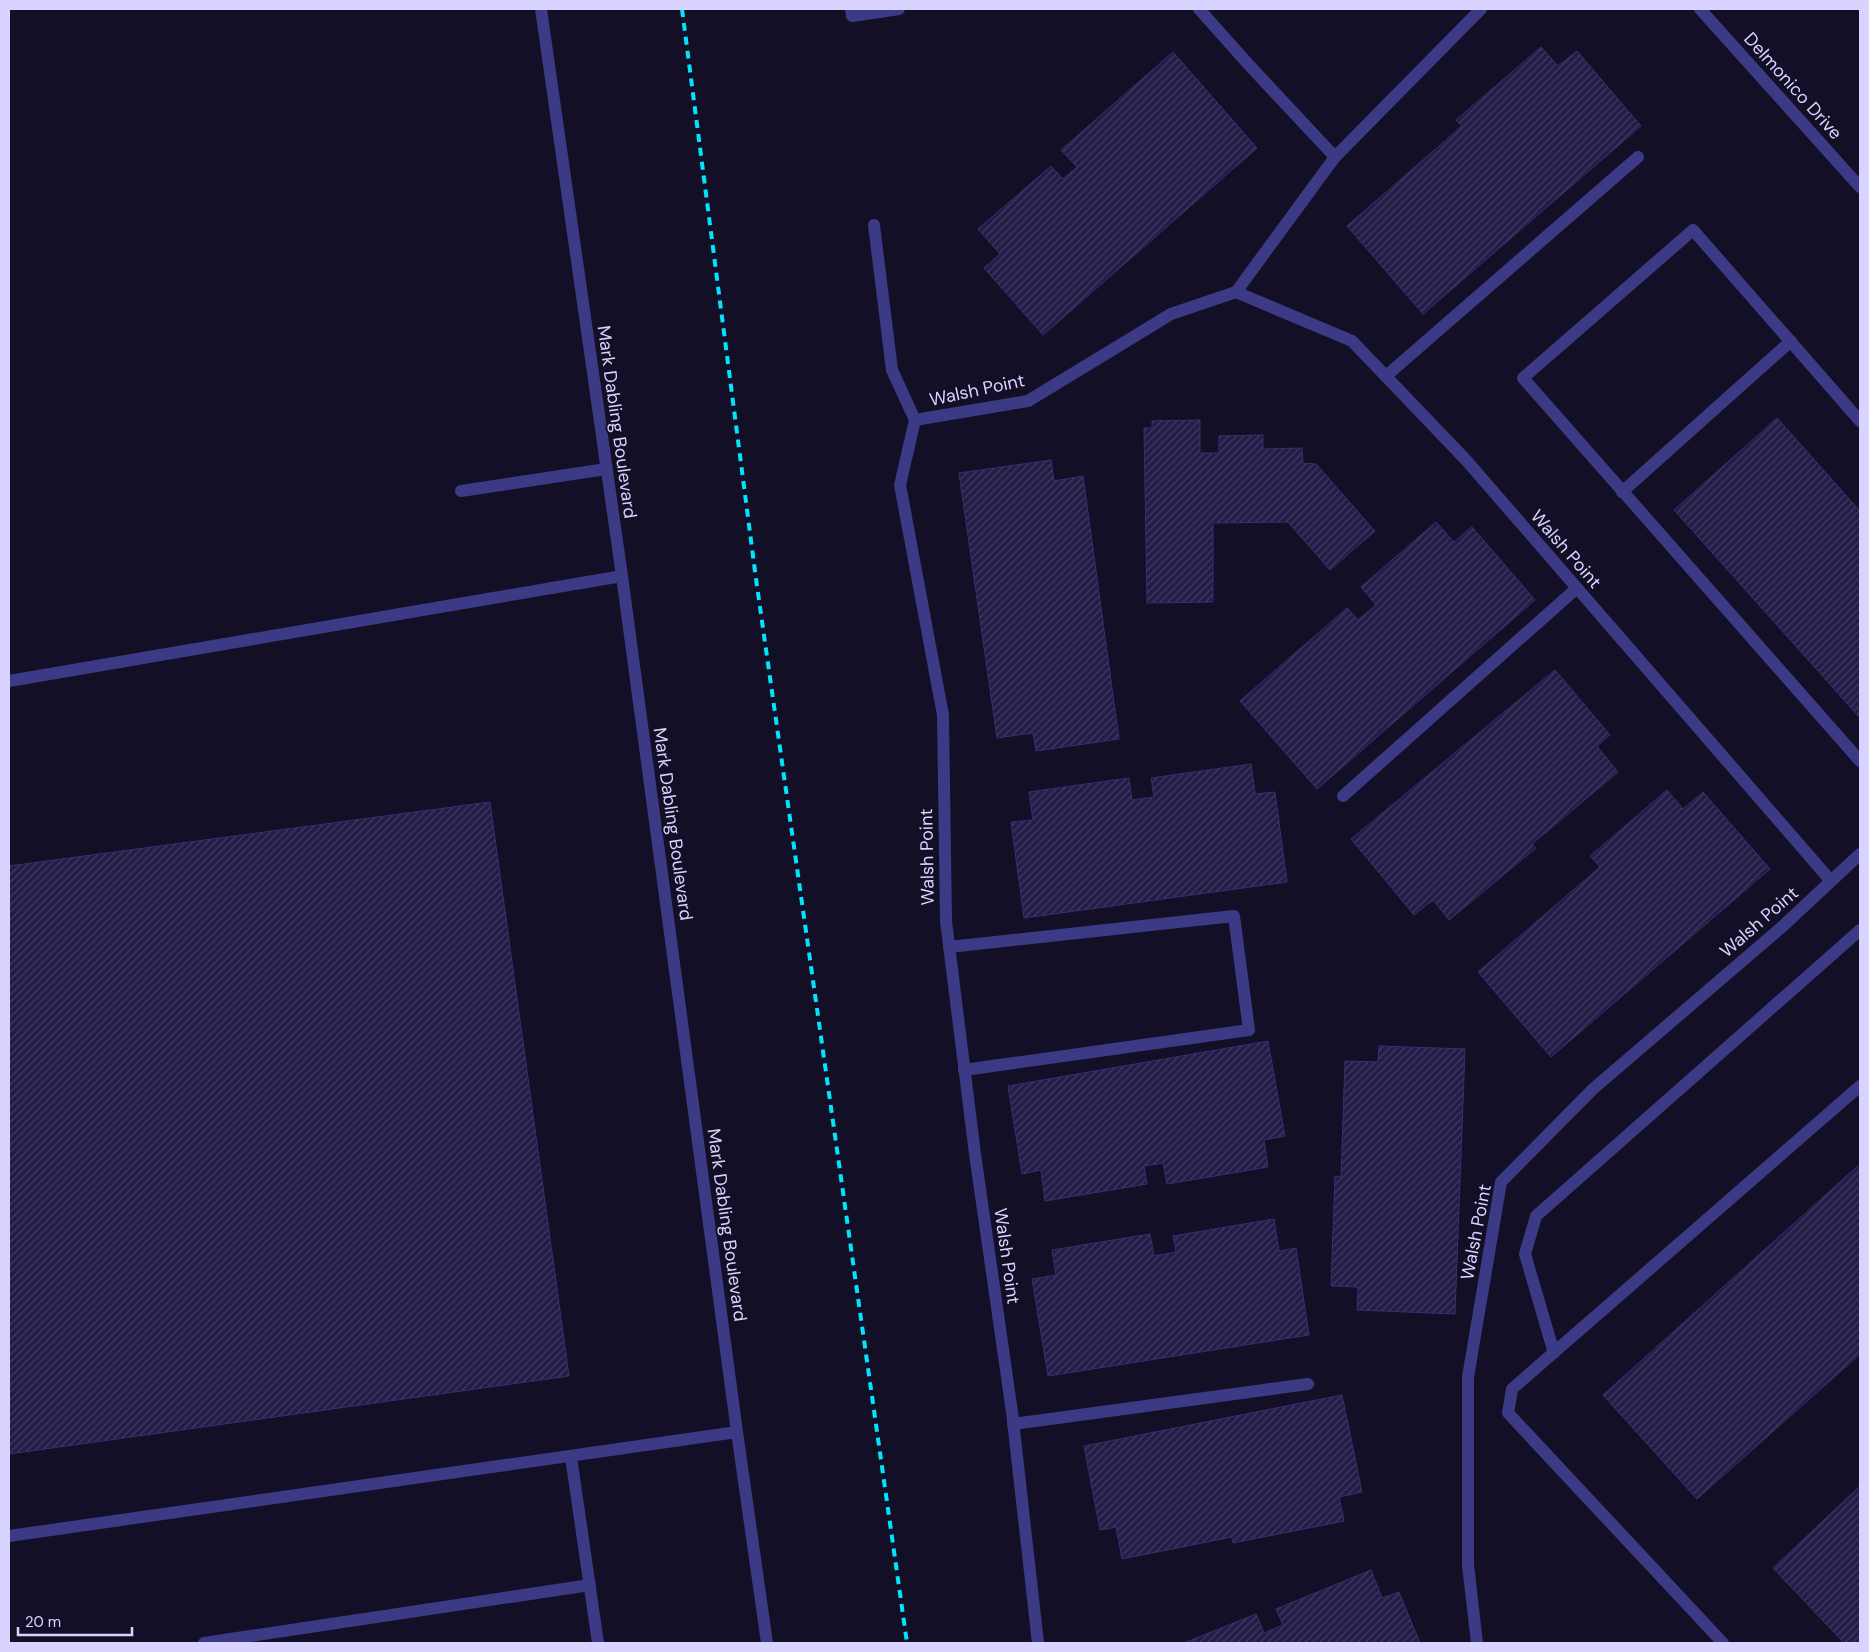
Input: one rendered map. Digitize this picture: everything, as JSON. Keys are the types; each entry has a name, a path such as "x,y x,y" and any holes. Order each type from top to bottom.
{"street":[{"name":"Mark Dabling Boulevard","path":"541,9 622,576 767,1643"},
{"path":"851,9 852,16 899,9"},
{"path":"1199,9 1335,157"},
{"path":"1236,292 1335,157 1481,9"},
{"name":"Delmonico Drive","path":"1700,9 1860,187"},
{"path":"1386,376 1638,157"},
{"path":"874,225 892,370 915,420"},
{"path":"1860,421 1693,230 1523,378 1860,761"},
{"name":"Walsh Point","path":"1038,1643 1013,1424 964,1070 946,921 943,715 900,485 915,420 1028,401 1172,314 1236,292 1352,341 1466,460 1831,881"},
{"path":"1622,492 1790,341"},
{"path":"461,491 606,469"},
{"path":"9,681 622,576"},
{"path":"1343,796 1577,588"},
{"name":"Walsh Point","path":"1478,1643 1468,1565 1468,1377 1501,1182 1593,1089 1782,926 1860,854"},
{"path":"949,947 1234,916 1247,1020 1248,1030 964,1070"},
{"path":"1554,1353 1525,1254 1536,1216 1860,930"},
{"path":"1723,1643 1508,1414 1512,1389 1860,1086"},
{"path":"1013,1424 1308,1384"},
{"path":"9,1536 737,1432"},
{"path":"571,1457 598,1643"},
{"path":"204,1643 590,1585"}],"building":[{"path":"1541,47 1558,66 1577,51 1641,126 1423,314 1347,226 1462,126 1456,120"},
{"path":"1173,52 1257,148 1043,335 984,268 1000,254 978,229 1051,166 1063,179 1077,167 1061,150"},
{"path":"1777,418 1860,511 1860,718 1674,510"},
{"path":"1200,420 1200,453 1219,453 1219,436 1263,435 1263,449 1302,448 1303,463 1316,464 1375,531 1330,570 1288,522 1213,523 1213,602 1147,603 1144,428 1152,428 1152,421"},
{"path":"1051,460 1054,481 1083,476 1119,739 1036,751 1033,733 997,738 959,473"},
{"path":"1436,522 1454,542 1472,527 1535,600 1317,789 1240,701 1347,608 1358,620 1376,605 1361,587"},
{"path":"1555,670 1610,735 1597,746 1618,772 1532,844 1536,848 1449,920 1433,900 1414,915 1351,839"},
{"path":"1251,764 1255,794 1275,792 1287,882 1024,918 1011,822 1033,820 1029,792 1129,778 1132,800 1154,797 1151,778"},
{"path":"1667,790 1683,809 1703,792 1770,869 1551,1057 1478,972 1600,867 1590,856"},
{"path":"490,802 569,1376 9,1454 9,866"},
{"path":"1268,1041 1285,1136 1264,1140 1268,1167 1167,1184 1163,1163 1144,1166 1147,1184 1045,1201 1041,1170 1022,1174 1008,1086"},
{"path":"1379,1046 1465,1049 1455,1314 1357,1310 1358,1287 1331,1286 1335,1176 1341,1177 1345,1061 1378,1062"},
{"path":"1860,1164 1860,1354 1697,1499 1603,1395"},
{"path":"1274,1219 1279,1251 1296,1248 1309,1335 1048,1376 1032,1279 1056,1275 1052,1250 1150,1234 1154,1256 1176,1252 1173,1236"},
{"path":"1342,1395 1362,1492 1339,1497 1344,1521 1233,1543 1232,1537 1122,1559 1116,1527 1100,1530 1084,1446"},
{"path":"1860,1486 1860,1643 1844,1643 1773,1568"},
{"path":"1371,1570 1382,1598 1399,1592 1420,1643 1184,1643 1256,1614 1264,1633 1283,1625 1276,1609"}],"railway":[{"path":"682,9 756,579 907,1643"}]}
